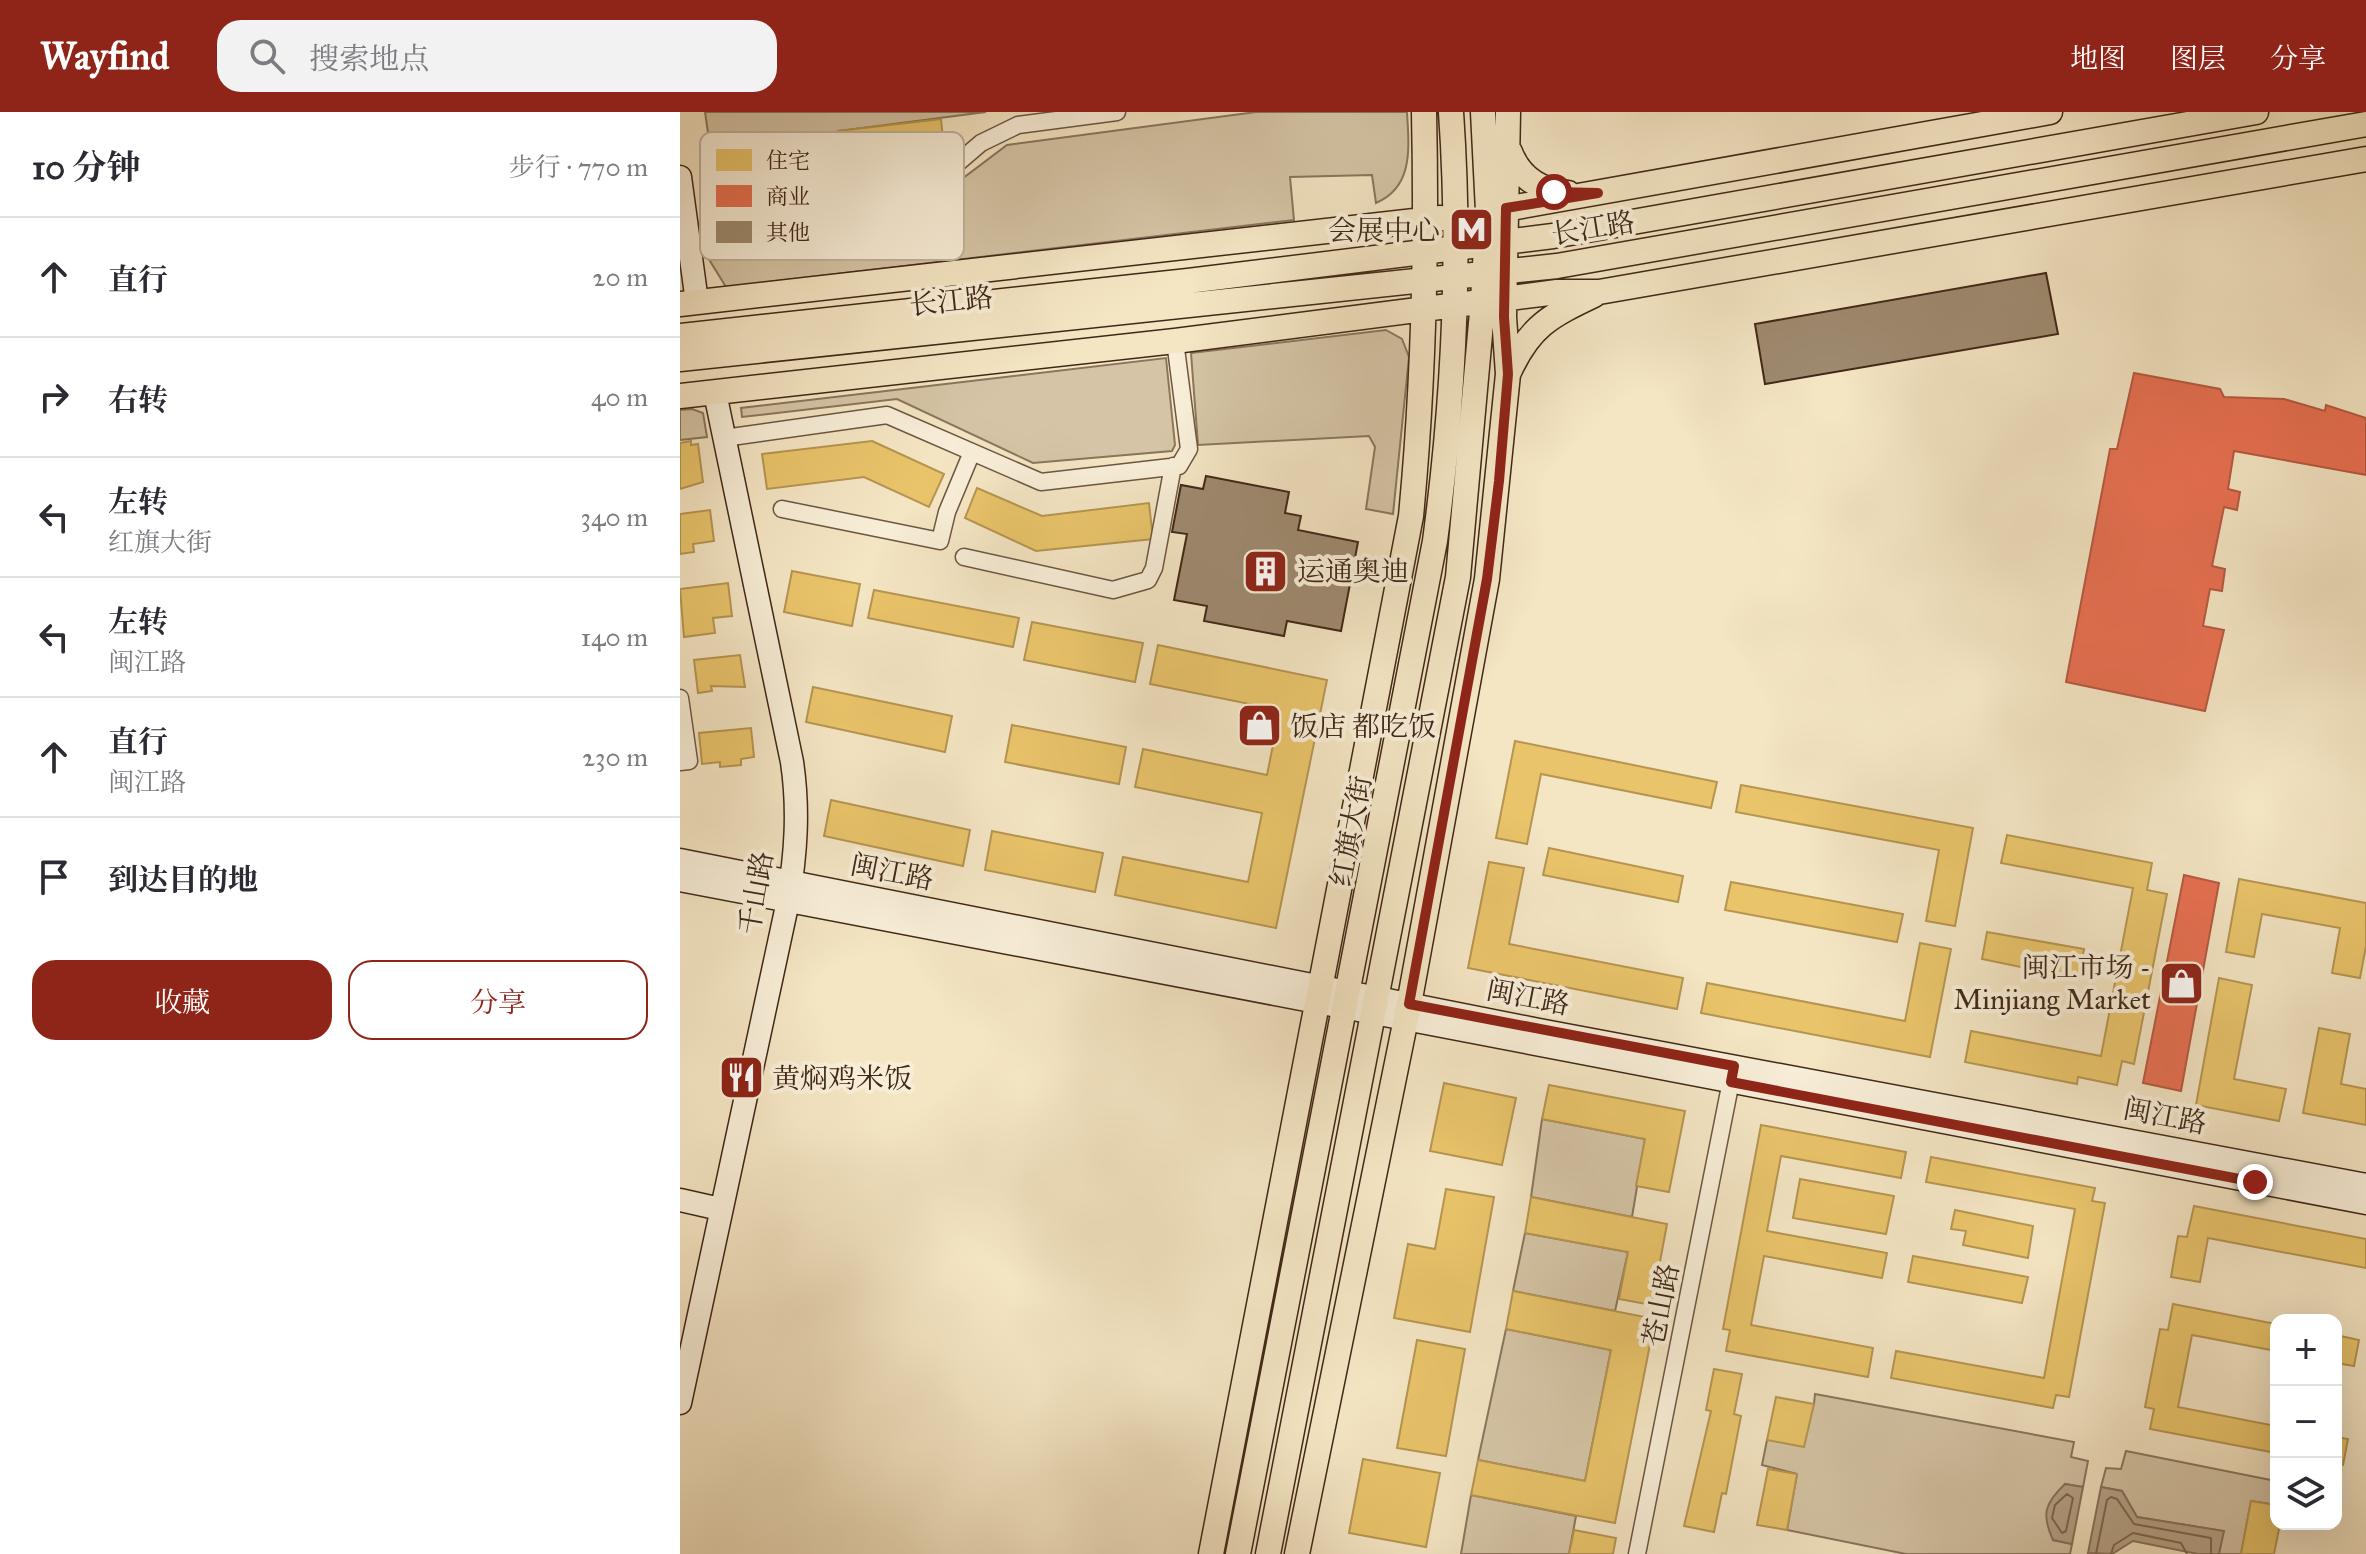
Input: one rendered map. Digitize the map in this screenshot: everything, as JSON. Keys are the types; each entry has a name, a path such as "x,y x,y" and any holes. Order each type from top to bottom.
{"main road":[{"name":"红旗大街","path":"1211,1554 1411,516 1427,279 1424,112"},
{"name":"红旗大街","path":"1238,1554 1348,1001 1435,541 1447,455 1456,276 1451,112"},
{"name":"红旗大街","path":"1483,112 1497,210"},
{"name":"红旗大街","path":"1268,1554 1458,577 1494,300 1497,210 1510,152 1508,112"},
{"path":"680,177 690,244 688,303 1369,229 1598,193 2050,112"},
{"name":"长江路","path":"680,336 1495,244 2256,112"},
{"name":"长江路","path":"680,359 1186,308 1557,266 2366,124"},
{"path":"1510,152 1517,169 1542,188 1564,193 1598,193"},
{"path":"680,396 1175,341 1557,292 1599,292 2366,159"},
{"path":"1369,229 1401,210 1418,185 1425,162"},
{"path":"1508,374 1522,345 1539,325 1599,292"},
{"name":"红旗大街","path":"1297,1554 1407,1012 1487,579 1508,374 1494,300"},
{"path":"1355,317 1399,323 1412,334 1423,358"},
{"name":"千山路","path":"680,1403 789,891 798,805 792,762 715,393"},
{"name":"闽江路","path":"680,860 789,891 1733,1074 2366,1203"},
{"name":"闽江路","path":"680,880 789,891"},
{"name":"闽江路","path":"1733,1074 2366,1185"},
{"path":"680,1200 720,1209"}],"street":[{"path":"964,158 981,143 1018,125 1117,112"},
{"path":"690,244 700,243"},
{"path":"724,438 887,415 1041,482 1179,466 1189,449 1175,341"},
{"path":"782,509 940,541 947,512 972,452"},
{"path":"964,557 1113,590 1148,580 1154,568 1173,466"},
{"path":"680,698 689,761 680,762"},
{"name":"苍山路","path":"1637,1554 1733,1074"}],"shaded area":[{"path":"705,112 986,112 838,132 708,132"},
{"path":"1256,112 1407,112 1408,152 1403,176 1388,196 1376,203 1372,175 1290,177 1294,220 964,259 964,177 1007,145"},
{"path":"709,260 955,260 726,287"},
{"path":"1386,330 1402,339 1409,357 1393,514 1366,509 1375,447 1369,436 1198,445 1191,353"},
{"path":"1166,358 1175,445 1172,451 1033,463 897,399 742,417 741,408"},
{"path":"692,409 703,413 707,437 680,440 680,410"},
{"path":"1542,1119 1645,1139 1632,1217 1531,1197"},
{"path":"1525,1233 1628,1252 1615,1311 1513,1291"},
{"path":"1506,1329 1611,1350 1585,1481 1478,1460"},
{"path":"1815,1394 2074,1442 2071,1457 2088,1461 2083,1487 2065,1484 2053,1540 2072,1544 2070,1554 1906,1554 1787,1530 1797,1474 1762,1465 1767,1440 1814,1404"},
{"path":"2126,1451 2270,1480 2270,1504 2251,1501 2241,1554 2219,1554 2223,1531 2137,1517 2122,1491 2101,1487 2106,1468 2121,1469"},
{"path":"1471,1495 1576,1516 1569,1554 1461,1554"}],"water":[{"path":"2065,1484 2083,1487 2072,1544 2053,1540 2046,1516 2049,1503"},
{"path":"2101,1487 2122,1491 2137,1517 2224,1531 2219,1554 2198,1554 2133,1541 2112,1554 2088,1553"}],"building: 住宅":[{"path":"941,119 942,132 838,132"},
{"path":"691,441 691,445 698,444 703,482 680,489 680,443"},
{"path":"872,441 944,474 929,507 864,477 767,489 762,454"},
{"path":"977,488 1042,516 1149,503 1153,539 1036,551 965,518"},
{"path":"710,510 714,541 693,544 694,552 680,554 680,514"},
{"path":"792,571 860,584 852,626 784,612"},
{"path":"728,583 732,616 713,618 715,633 684,637 680,589"},
{"path":"874,590 1019,618 1013,647 868,618"},
{"path":"1032,622 1143,643 1135,682 1024,660"},
{"path":"1158,645 1327,680 1276,928 1115,895 1123,857 1248,882 1262,813 1135,787 1143,749 1267,775 1280,710 1150,684"},
{"path":"740,655 745,687 711,686 712,691 698,693 694,660"},
{"path":"813,687 952,716 945,752 806,722"},
{"path":"1012,725 1126,747 1119,784 1005,762"},
{"path":"751,728 754,757 741,759 741,765 720,767 720,762 702,764 699,733"},
{"path":"1515,741 1717,782 1711,808 1541,774 1527,844 1496,838"},
{"path":"1741,785 1973,828 1955,926 1926,921 1939,850 1736,812"},
{"path":"831,800 970,830 963,866 824,836"},
{"path":"992,831 1103,853 1095,892 985,870"},
{"path":"2007,835 2152,863 2147,890 2167,894 2134,1064 2122,1061 2117,1085 2078,1077 2077,1084 1965,1062 1971,1031 2101,1056 2133,888 2001,863"},
{"path":"1549,848 1683,876 1678,902 1543,875"},
{"path":"1489,862 1524,868 1509,944 1683,978 1677,1009 1468,968"},
{"path":"2239,879 2366,903 2366,946 2360,978 2332,973 2340,928 2262,914 2254,957 2226,952"},
{"path":"1731,882 1903,914 1897,942 1725,910"},
{"path":"1987,932 2084,949 2079,979 1982,959"},
{"path":"1920,943 1951,949 1930,1057 1701,1013 1707,983 1905,1021"},
{"path":"2219,978 2252,985 2234,1079 2286,1089 2279,1121 2196,1105"},
{"path":"2319,1028 2350,1034 2341,1084 2366,1089 2366,1125 2303,1113"},
{"path":"1444,1083 1516,1098 1502,1165 1430,1151"},
{"path":"1549,1085 1685,1111 1669,1192 1636,1186 1645,1139 1542,1119"},
{"path":"1761,1125 1906,1152 1901,1178 1781,1156 1767,1231 1887,1253 1882,1278 1764,1256 1751,1325 1873,1348 1868,1377 1726,1351 1730,1330 1723,1329"},
{"path":"1931,1157 2095,1188 2092,1201 2105,1203 2069,1397 2056,1395 2053,1408 1891,1378 1896,1351 2044,1378 2075,1209 1926,1182"},
{"path":"1800,1179 1894,1196 1886,1234 1793,1218"},
{"path":"1446,1189 1494,1197 1470,1332 1394,1318 1408,1244 1435,1249"},
{"path":"1531,1197 1667,1224 1652,1305 1619,1299 1628,1252 1525,1233"},
{"path":"2194,1206 2366,1239 2366,1268 2208,1238 2200,1282 2171,1277 2178,1236 2187,1237"},
{"path":"1955,1210 2033,1226 2028,1258 1963,1245 1966,1231 1951,1229"},
{"path":"1913,1256 2028,1277 2022,1303 1908,1282"},
{"path":"1513,1291 1655,1319 1615,1523 1471,1495 1478,1460 1585,1481 1611,1350 1506,1329"},
{"path":"2173,1304 2270,1323 2270,1350 2192,1335 2178,1407 2270,1425 2270,1452 2150,1429 2154,1409 2145,1407 2160,1329 2168,1330"},
{"path":"2342,1336 2359,1340 2354,1366 2342,1364"},
{"path":"1417,1340 1465,1349 1446,1456 1397,1448"},
{"path":"1714,1369 1742,1374 1734,1414 1741,1416 1726,1494 1722,1493 1714,1532 1684,1526 1711,1411 1706,1410"},
{"path":"1776,1397 1814,1404 1804,1447 1767,1440"},
{"path":"2342,1438 2348,1439 2342,1465"},
{"path":"1363,1459 1440,1473 1426,1547 1349,1533"},
{"path":"1768,1469 1797,1474 1787,1530 1757,1525"},
{"path":"2251,1501 2270,1504 2270,1530 2279,1530 2274,1554 2241,1554"},
{"path":"1574,1530 1616,1538 1613,1554 1569,1554"}],"building: 商业":[{"path":"2134,373 2220,389 2224,397 2284,399 2325,411 2326,405 2366,418 2366,475 2234,451 2228,489 2240,492 2237,510 2224,507 2212,566 2225,569 2222,591 2210,589 2203,626 2224,630 2205,711 2066,682 2110,449 2117,449"},
{"name":"闽江市场 - Minjiang Market","path":"2184,875 2219,883 2181,1091 2143,1083"}],"building: 其他":[{"path":"2046,273 2058,334 1765,384 1755,324"},
{"name":"运通奥迪","path":"1206,476 1289,492 1285,513 1301,516 1298,530 1358,542 1341,631 1287,621 1284,636 1204,621 1207,606 1174,600 1187,534 1172,532 1181,485 1203,489"}],"place":[{"name":"会展中心","path":"1471,230"},
{"name":"运通奥迪","path":"1266,571"},
{"name":"饭店 都吃饭","path":"1259,726"},
{"name":"闽江市场 - Minjiang Market","path":"2182,983"},
{"name":"黄焖鸡米饭","path":"741,1078"}],"route":[{"path":"1554,192 1598,193 1506,208 1504,317 1508,374 1499,481 1487,579 1409,1004 1734,1066 1731,1082 2255,1182"}]}
